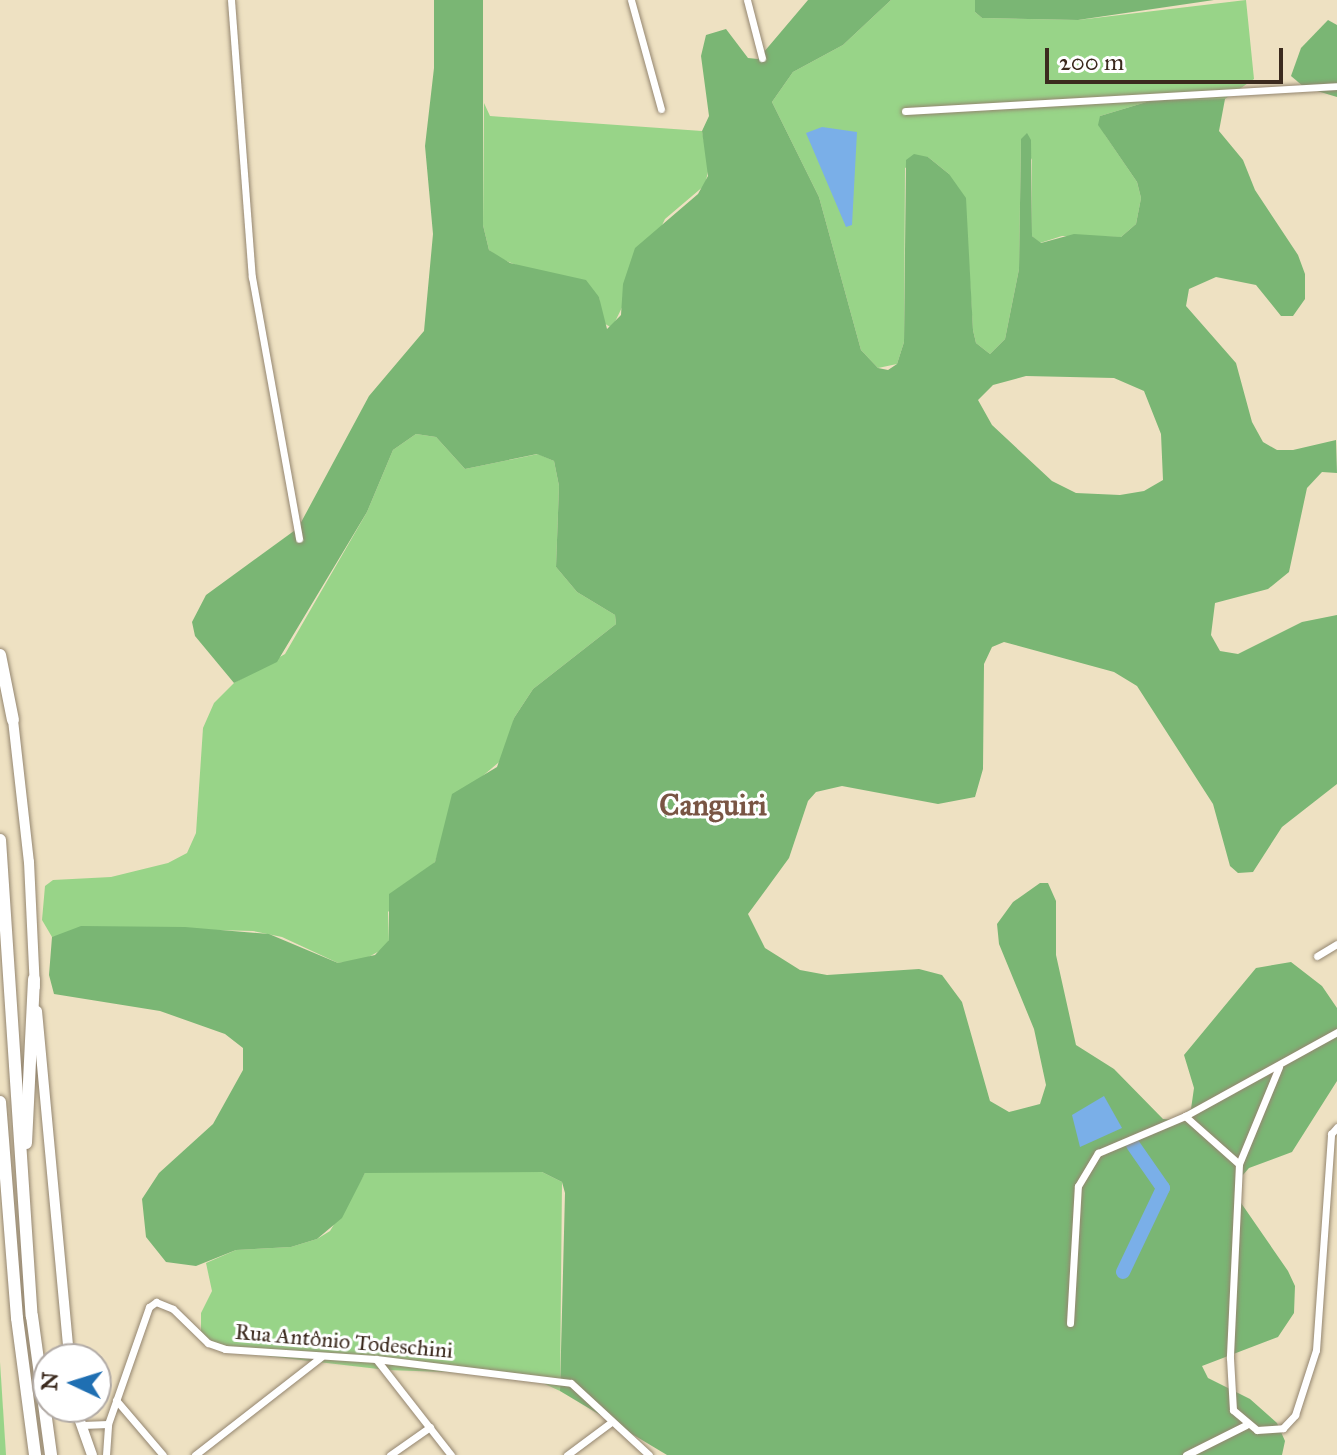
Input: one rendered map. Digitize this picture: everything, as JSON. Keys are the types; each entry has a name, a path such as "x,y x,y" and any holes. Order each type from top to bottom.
{"highway":[{"path":"0,655 13,720"},
{"path":"0,840 32,1316 51,1455"},
{"path":"23,1198 34,979"},
{"path":"0,1102 17,1318 35,1455"}],"street":[{"path":"231,0 252,277 299,539"},
{"path":"631,0 661,109"},
{"path":"747,0 762,58"},
{"path":"905,111 1337,86"},
{"path":"13,720 29,862 34,979 68,1343"},
{"path":"1317,956 1337,944"},
{"path":"1070,1323 1078,1186 1098,1153 1185,1116 1279,1067 1337,1032"},
{"path":"1246,1425 1233,1410 1230,1358 1239,1164 1279,1067"},
{"path":"1185,1116 1239,1164"},
{"path":"1186,1455 1246,1425 1283,1428 1295,1415 1316,1350 1331,1134 1337,1127"},
{"name":"Rua Antônio Todeschini","path":"106,1455 108,1424 149,1307 156,1302 173,1309 208,1343 225,1349 376,1359 552,1377 571,1383 591,1399 610,1423 649,1455"},
{"path":"195,1455 321,1357"},
{"path":"376,1359 451,1455"},
{"path":"116,1400 163,1455"},
{"path":"567,1455 610,1423"},
{"path":"92,1455 82,1425 108,1424"},
{"path":"390,1455 430,1427"}],"green space":[{"path":"434,0 483,0 483,225 489,250 510,263 586,280 599,297 607,329 621,315 623,284 635,248 698,194 708,176 702,131 709,116 701,56 706,35 726,29 748,58 758,59 808,0 891,0 843,45 793,72 772,102 819,197 861,350 878,368 888,370 897,364 904,342 906,160 914,154 928,157 949,174 966,198 973,330 976,343 990,354 1005,339 1019,269 1021,139 1027,133 1031,140 1032,236 1041,243 1074,234 1121,237 1136,224 1141,198 1137,182 1098,125 1100,116 1153,100 1225,99 1219,131 1243,160 1255,190 1298,255 1305,274 1305,299 1293,316 1281,316 1256,285 1216,277 1189,289 1186,306 1236,363 1252,422 1263,442 1277,450 1293,450 1336,440 1337,473 1322,472 1307,488 1289,572 1268,589 1215,603 1211,635 1220,651 1238,654 1302,622 1337,615 1337,784 1282,827 1253,872 1238,873 1230,866 1213,804 1137,686 1114,672 1004,642 992,647 984,664 983,769 975,797 938,804 842,786 816,792 808,801 789,858 748,914 765,948 800,970 827,975 919,969 942,975 962,1002 990,1101 1009,1112 1040,1104 1046,1085 1034,1029 999,944 997,924 1013,902 1040,883 1048,883 1056,901 1056,955 1076,1045 1114,1069 1163,1119 1176,1120 1191,1109 1194,1088 1184,1055 1256,968 1291,962 1322,986 1337,1008 1337,1081 1292,1152 1249,1168 1242,1176 1239,1200 1288,1271 1295,1286 1294,1313 1278,1337 1202,1366 1208,1378 1250,1399 1277,1423 1285,1441 1282,1455 667,1455 560,1391 565,1193 562,1182 542,1172 365,1173 342,1218 317,1239 291,1247 236,1250 196,1266 166,1262 146,1237 142,1199 159,1173 213,1124 243,1070 243,1048 225,1034 160,1011 54,994 49,975 52,937 81,926 185,927 269,934 338,963 375,955 389,940 389,894 435,862 452,794 497,767 514,718 533,689 616,624 615,615 577,592 556,567 559,486 554,461 537,454 465,469 436,437 416,434 393,450 367,512 277,662 234,683 195,636 192,622 206,595 298,528 369,396 424,331 433,234 425,146 434,68","holes":["1026,376 1114,378 1144,391 1161,434 1163,480 1144,491 1120,495 1076,493 1052,481 992,425 978,400 993,385"]},
{"path":"891,0 975,0 975,12 982,18 1078,20 1246,0 1254,79 1225,99 1153,100 1100,116 1105,135 1137,182 1141,198 1136,224 1121,237 1062,236 1040,243 1032,236 1032,160 1021,139 1019,269 1005,339 990,354 976,343 973,330 969,267 949,174 928,157 905,168 904,342 897,364 878,368 861,350 819,197 772,102 793,72 843,45"},
{"path":"975,0 1214,0 1078,20 982,18 975,12"},
{"path":"1328,20 1337,25 1337,97 1304,87 1291,76 1301,48"},
{"path":"484,103 490,116 702,131 709,167 705,185 665,219 612,328 602,322 599,297 501,259 489,250 483,225"},
{"path":"416,434 436,437 465,469 538,454 554,461 559,486 556,567 577,592 615,615 616,624 533,689 514,718 505,757 478,780 444,835 435,862 388,912 389,940 385,948 363,960 338,963 282,937 253,931 139,928 52,937 42,920 45,886 53,880 111,877 168,863 187,853 196,833 203,728 214,703 234,683 285,654 367,512 393,450"},
{"path":"383,1170 542,1172 562,1182 560,1391 536,1380 503,1374 387,1370 232,1352 209,1343 201,1331 201,1313 212,1291 206,1263 236,1250 291,1247 317,1239 330,1231 365,1173"},
{"path":"0,1362 6,1455 0,1455"}],"water":[{"path":"822,127 857,132 852,225 846,227 806,133"},
{"path":"1104,1096 1122,1128 1080,1147 1072,1115"}],"waterway":[{"path":"1123,1272 1163,1188 1133,1145"}],"district":[{"name":"Canguiri","path":"713,805"}]}
